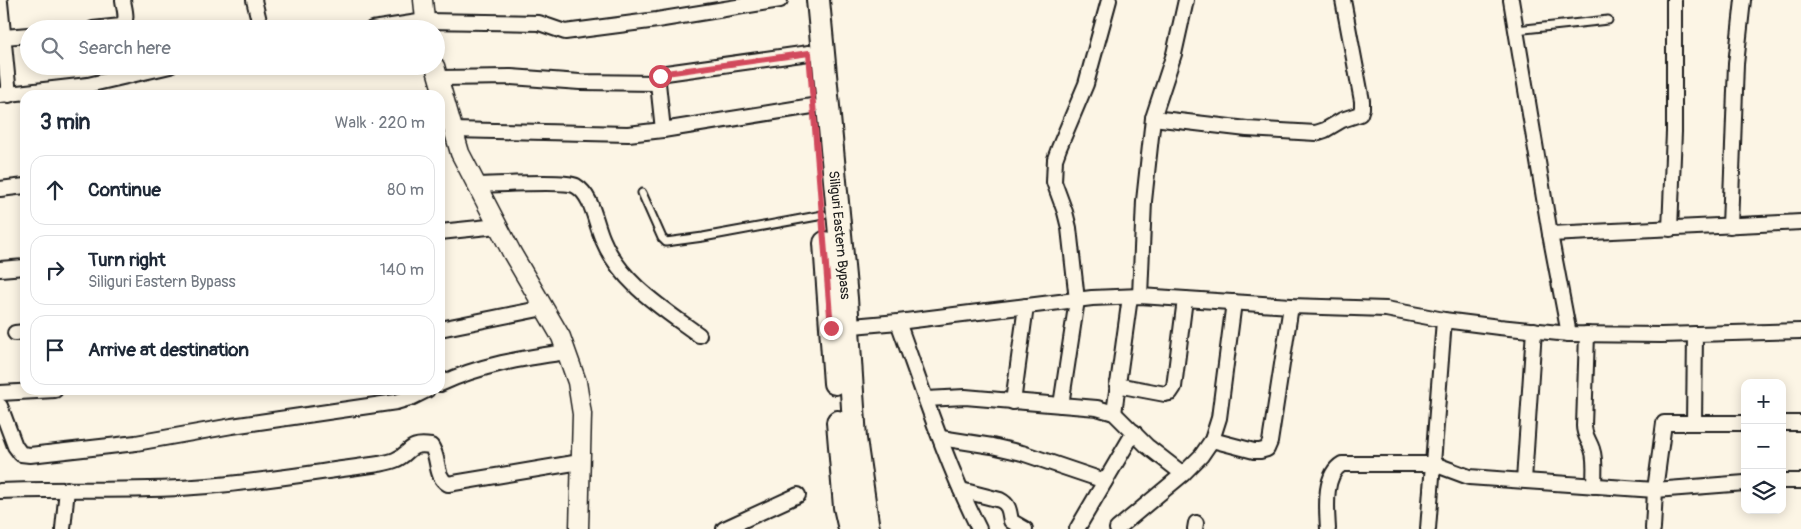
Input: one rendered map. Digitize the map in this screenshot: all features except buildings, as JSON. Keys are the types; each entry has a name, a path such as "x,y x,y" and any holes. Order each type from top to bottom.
{"main road":[{"name":"Siliguri Eastern Bypass","path":"804,0 823,215 839,327 847,437 855,505 850,529"},
{"name":"Siliguri Eastern Bypass","path":"818,0 846,298 839,327"},
{"name":"Siliguri Eastern Bypass","path":"855,505 868,529"}],"street":[{"path":"123,0 126,20"},
{"path":"254,0 258,20"},
{"path":"423,0 425,20"},
{"path":"445,25 539,23 566,32 657,20 780,0"},
{"path":"1061,406 1077,300 1069,228 1054,182 1056,159 1061,141 1078,106 1086,84 1109,0"},
{"path":"1114,413 1117,385 1135,296 1153,118 1174,54 1186,0"},
{"path":"1153,118 1247,129 1316,132 1325,130 1342,120 1360,114 1362,101 1343,0"},
{"path":"1511,0 1550,234 1569,334"},
{"path":"1670,229 1674,132 1674,0"},
{"path":"1730,226 1736,64 1743,0"},
{"path":"0,2 4,37 4,95 20,93"},
{"path":"4,37 20,36"},
{"path":"663,130 658,83 660,76 666,73 809,53"},
{"path":"445,73 580,82 658,83"},
{"path":"46,90 88,85 131,75"},
{"path":"438,75 441,90"},
{"path":"448,125 628,134 812,106"},
{"path":"445,111 448,125 460,153 498,226 561,338 578,382 581,406 579,529"},
{"path":"477,185 575,185 584,194 592,208 603,241 619,270 646,296 699,335"},
{"path":"0,189 20,187"},
{"path":"1550,234 1801,222"},
{"path":"445,231 498,226"},
{"path":"0,269 20,267"},
{"path":"839,327 898,322 1077,300 1135,296 1291,306 1386,309 1444,320 1569,334 1696,334 1801,331"},
{"path":"1117,385 1165,394 1170,393 1174,387 1184,299"},
{"path":"1116,529 1183,474 1201,456 1212,440 1219,418 1234,302"},
{"path":"1013,402 1026,306"},
{"path":"1212,440 1254,451 1267,449 1270,442 1291,306"},
{"path":"445,328 544,308"},
{"path":"1428,529 1444,320"},
{"path":"898,322 940,438 979,529"},
{"path":"1524,480 1534,330"},
{"path":"1587,334 1584,426 1594,457 1594,486"},
{"path":"1694,423 1696,334"},
{"path":"445,382 483,367 566,352"},
{"path":"0,394 20,393"},
{"path":"0,406 15,446 21,454 30,455 136,443 232,426 396,402 417,395"},
{"path":"926,399 948,397 1097,408 1114,413 1147,446 1183,474"},
{"path":"1786,423 1801,422"},
{"path":"1652,529 1664,423 1741,423"},
{"path":"1077,529 1134,432"},
{"path":"940,438 1022,453 1105,481"},
{"path":"0,491 67,489 140,490 250,481 379,464 395,460 406,450 416,445 424,444 431,446 435,450 439,476 448,484 580,462"},
{"path":"1328,529 1329,486 1332,474 1342,464 1434,464 1469,478 1524,480 1655,490 1741,483"},
{"path":"1786,481 1801,480"},
{"path":"63,529 67,489"},
{"path":"961,490 1006,503 1009,509 1010,525 1025,529"},
{"path":"724,529 798,494"}],"lane":[{"path":"1516,30 1608,20"},
{"path":"642,193 662,238 666,242 823,215"}],"route":[{"path":"660,76 666,73 809,53 831,328"}]}
